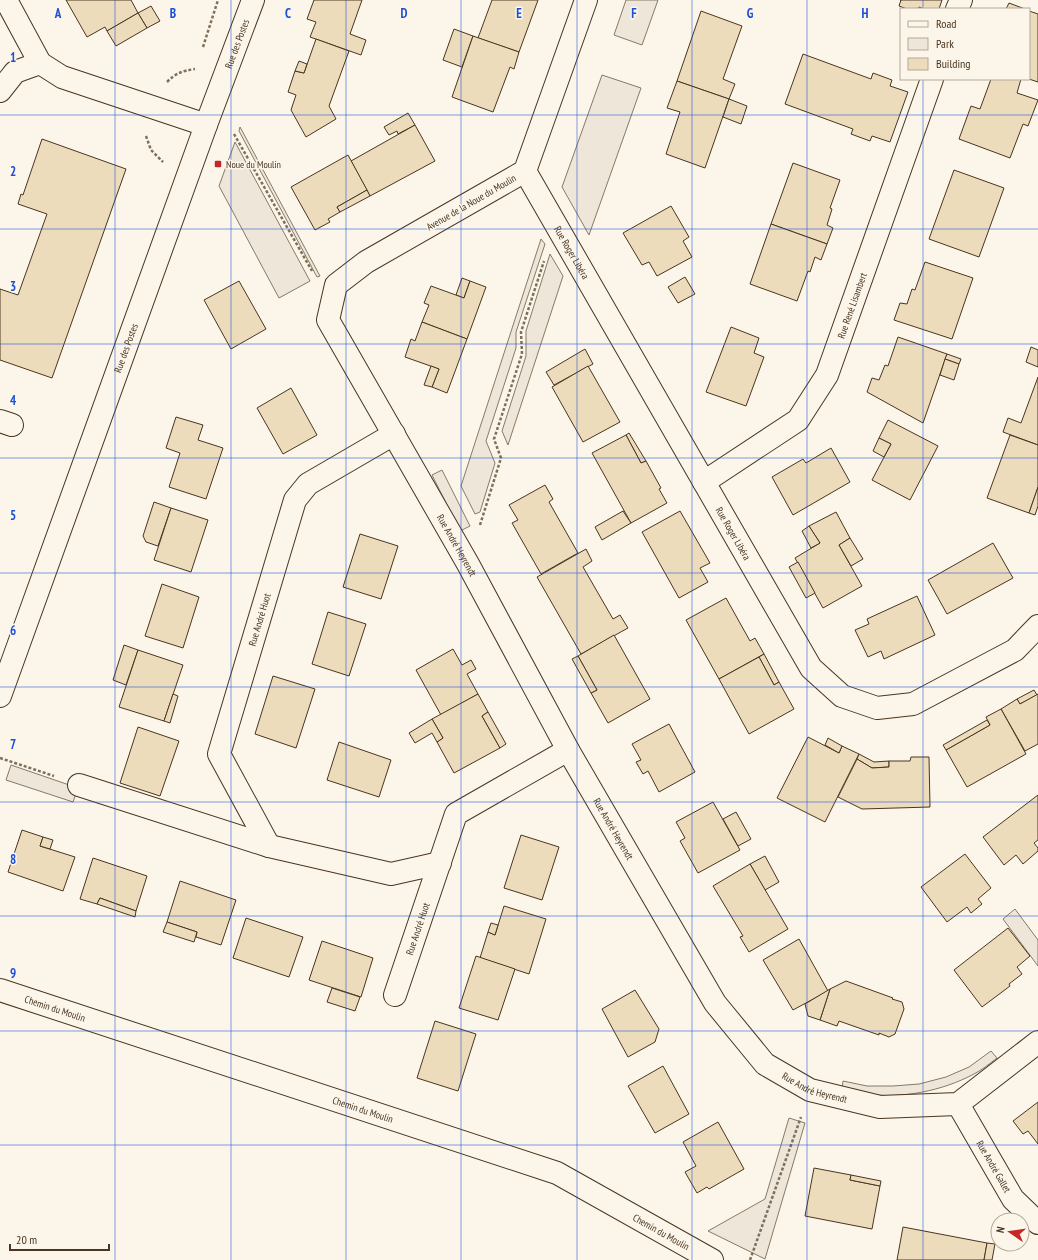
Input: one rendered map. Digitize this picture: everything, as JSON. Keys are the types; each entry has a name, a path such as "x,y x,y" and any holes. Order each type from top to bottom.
{"street":[{"path":"6,0 40,63 62,77 206,125"},
{"name":"Rue des Postes","path":"0,696 7,656 253,0"},
{"name":"Avenue de la Noue du Moulin","path":"329,312 336,285 366,262 526,170 586,0"},
{"path":"0,91 15,72 40,63"},
{"name":"Rue René Lisambert","path":"704,482 798,420 827,375 932,80"},
{"name":"Rue Roger Libéra","path":"526,170 556,225 811,668 842,696 877,708 913,704 1015,650 1038,626"},
{"name":"Rue André Heyrendt","path":"329,312 394,434 468,564 568,750 715,1003 765,1064 810,1090 880,1107 958,1104"},
{"name":"Rue André Huot","path":"269,846 219,754 295,500 308,484 394,434"},
{"name":"Rue André Huot","path":"395,995 456,814 568,750"},
{"path":"79,785 269,846 391,874 440,863"},
{"name":"Chemin du Moulin","path":"0,990 557,1172 712,1260"},
{"path":"958,1104 1038,1042"},
{"name":"Rue André Gallet","path":"958,1104 1013,1199 1038,1223"}],"path":[{"path":"202,48 218,0"},
{"path":"198,62 195,69 223,79"},
{"path":"231,129 329,312"},
{"path":"468,564 501,458 494,439 522,354 521,332 556,225"},
{"path":"0,758 79,785"},
{"path":"750,1260 810,1090"}],"green space":[{"path":"626,0 658,0 642,45 614,35"},
{"path":"602,75 641,88 589,235 562,187"},
{"path":"240,127 320,276 317,277 239,131"},
{"path":"235,142 310,281 279,298 219,186"},
{"path":"541,239 545,244 516,332 516,348 486,441 495,463 480,512 475,514 461,486"},
{"path":"550,254 563,276 508,445 502,431 526,356 526,331"},
{"path":"442,470 470,526 460,531 432,475"},
{"path":"11,765 78,788 73,802 6,780"},
{"path":"1015,909 1038,940 1038,966 1003,919"},
{"path":"991,1051 997,1058 983,1069 962,1080 935,1089 908,1094 880,1095 857,1093 842,1089 843,1081 867,1086 919,1084 946,1077 969,1067"},
{"path":"789,1118 805,1123 765,1259 708,1231 765,1199"}],"building":[{"path":"66,0 131,0 138,13 107,31 105,27 87,37"},
{"path":"314,0 362,0 350,34 366,40 361,55 310,37 316,22 307,19"},
{"path":"492,0 538,0 519,52 478,38"},
{"path":"901,0 942,0 939,8 904,8 899,6"},
{"path":"1009,3 1022,8 1006,8"},
{"path":"151,6 160,21 147,28 138,13"},
{"path":"701,11 742,26 723,79 735,84 729,99 677,81"},
{"path":"1030,11 1038,14 1038,82 1030,79"},
{"path":"138,13 147,28 116,46 107,31"},
{"path":"454,29 473,36 462,67 443,60"},
{"path":"473,36 519,52 514,69 510,67 493,112 452,97"},
{"path":"316,39 349,51 329,106 336,119 306,137 291,110 296,95 288,92 295,71 304,73"},
{"path":"803,54 871,79 873,73 892,80 890,86 908,92 890,142 872,136 870,141 851,134 853,129 785,104"},
{"path":"299,61 307,64 304,73 295,71"},
{"path":"991,80 1021,80 1017,93 1038,100 1028,126 1023,124 1010,158 959,139 971,106 980,109"},
{"path":"677,81 729,99 705,168 666,154 680,112 667,108"},
{"path":"729,99 747,106 741,124 723,117"},
{"path":"408,113 415,125 398,134 397,131 389,135 384,127"},
{"path":"415,125 435,161 370,196 351,161"},
{"path":"42,139 126,169 52,378 0,360 0,289 18,295 47,214 18,204 21,194 23,195"},
{"path":"348,155 367,190 337,207 340,212 328,219 330,222 315,230 291,187"},
{"path":"793,163 840,180 830,208 832,209 827,225 833,228 827,244 771,224"},
{"path":"954,170 1004,188 979,257 929,239"},
{"path":"367,190 370,196 340,212 337,207"},
{"path":"671,206 689,237 683,241 692,257 657,276 649,262 642,265 623,233"},
{"path":"771,224 827,244 821,260 815,257 797,301 750,284"},
{"path":"925,262 973,278 952,339 894,320 900,303 907,304 912,289 915,290"},
{"path":"685,277 695,294 678,303 668,287"},
{"path":"462,278 470,281 464,298 456,295"},
{"path":"239,281 266,329 231,349 204,300"},
{"path":"470,281 486,287 467,339 422,322 429,305 424,303 431,286 464,298"},
{"path":"422,322 467,339 447,393 432,387 439,369 405,357 411,339 415,341"},
{"path":"731,327 759,338 754,353 764,357 746,406 706,392"},
{"path":"898,337 947,354 923,423 867,392 872,378 879,380 885,365 888,366"},
{"path":"1031,347 1038,350 1038,367 1026,362"},
{"path":"585,349 593,364 554,385 546,372"},
{"path":"947,354 961,359 959,364 945,359"},
{"path":"945,359 959,364 954,380 940,375"},
{"path":"431,366 439,369 432,387 424,385"},
{"path":"588,366 620,422 583,442 552,387"},
{"path":"1038,377 1038,445 1003,432 1008,418 1021,423"},
{"path":"291,388 317,435 283,454 257,408"},
{"path":"176,417 203,425 198,440 223,448 206,499 169,487 180,453 166,448"},
{"path":"888,420 938,446 910,500 872,480 891,444 879,438"},
{"path":"629,433 646,461 641,463 626,435"},
{"path":"626,435 641,463 646,461 661,488 659,489 667,503 631,523 592,453"},
{"path":"1010,435 1038,445 1038,487 1029,513 987,498"},
{"path":"879,438 891,444 884,457 873,451"},
{"path":"831,448 850,482 793,515 772,477 803,459 806,463"},
{"path":"545,485 553,499 549,502 578,553 541,574 512,523 518,520 509,505"},
{"path":"1038,487 1038,506 1035,515 1029,513"},
{"path":"154,502 171,508 158,546 146,542 143,536"},
{"path":"171,508 208,520 191,572 154,560"},
{"path":"623,511 631,523 602,540 595,527"},
{"path":"680,511 710,563 700,568 708,582 679,598 642,532"},
{"path":"836,512 850,538 839,545 862,586 823,608 795,558 820,543 809,526"},
{"path":"809,526 820,543 811,548 802,531"},
{"path":"360,534 398,546 381,599 343,587"},
{"path":"850,538 863,559 851,566 839,545"},
{"path":"993,543 1013,578 947,614 928,580"},
{"path":"586,549 592,561 583,567 613,619 620,615 628,628 581,654 537,577"},
{"path":"798,562 815,593 806,598 789,567"},
{"path":"162,584 199,597 183,648 145,636"},
{"path":"917,596 935,635 884,659 881,651 868,657 855,630 869,624 867,619"},
{"path":"726,598 750,641 755,638 764,654 719,679 686,620"},
{"path":"328,612 366,624 349,676 312,664"},
{"path":"614,635 650,699 608,723 591,693 597,690 578,656"},
{"path":"124,645 138,650 126,685 113,680"},
{"path":"453,649 462,665 471,660 476,669 467,674 478,694 441,715 416,670"},
{"path":"138,650 183,665 164,721 119,707"},
{"path":"764,654 779,682 774,685 759,657"},
{"path":"578,656 597,690 591,693 572,659"},
{"path":"759,657 774,685 779,682 794,709 749,734 719,679"},
{"path":"273,676 315,689 296,748 255,734"},
{"path":"1034,690 1037,695 1020,704 1017,699"},
{"path":"173,694 178,696 170,723 164,721"},
{"path":"478,694 488,712 482,716 500,748 454,773 437,742 443,738 432,719"},
{"path":"1038,694 1038,744 1025,751 1001,709 1017,699 1020,704"},
{"path":"1001,709 1026,754 967,787 946,750 990,725 986,717"},
{"path":"488,712 506,744 500,748 482,716"},
{"path":"432,719 443,738 437,742 432,733 415,743 409,733"},
{"path":"987,720 990,725 946,750 943,745"},
{"path":"669,724 695,772 659,792 648,771 643,774 636,762 641,760 632,744"},
{"path":"138,727 179,741 160,796 120,783"},
{"path":"808,737 839,753 842,746 859,754 825,822 777,798"},
{"path":"828,738 842,746 839,753 825,745"},
{"path":"339,742 391,760 379,797 327,780"},
{"path":"859,754 874,762 889,761 889,767 872,768 857,759"},
{"path":"911,757 929,757 930,807 862,809 838,797 857,759 872,768 889,767 889,761 910,761"},
{"path":"1038,795 1038,840 1034,843 1038,848 1038,851 1023,864 1016,855 1004,865 983,837"},
{"path":"713,802 740,850 698,873 680,841 685,838 676,822"},
{"path":"736,812 751,839 738,846 723,819"},
{"path":"22,830 43,837 40,846 75,857 63,891 8,872"},
{"path":"521,835 559,847 542,900 504,888"},
{"path":"43,837 53,840 50,849 40,846"},
{"path":"965,854 991,888 978,899 982,904 971,913 967,907 947,922 921,887"},
{"path":"765,856 779,882 765,890 750,864"},
{"path":"93,858 147,876 136,911 100,898 97,904 80,899"},
{"path":"750,864 788,929 749,952 740,937 743,936 713,886"},
{"path":"180,881 236,900 221,945 196,937 197,932 167,922"},
{"path":"100,898 136,911 135,917 97,904"},
{"path":"504,906 546,919 529,974 480,958 488,932 495,935"},
{"path":"246,918 303,937 289,977 233,958"},
{"path":"167,922 197,932 194,942 163,932"},
{"path":"491,923 498,925 495,935 488,932"},
{"path":"1008,928 1030,956 1017,967 1022,974 1009,984 1010,986 982,1007 954,970"},
{"path":"799,939 828,991 793,1010 763,960"},
{"path":"322,941 373,958 361,997 309,980"},
{"path":"476,956 515,969 498,1020 459,1008"},
{"path":"846,981 902,1002 904,1009 895,1034 889,1037 839,1021 837,1026 820,1020 830,989"},
{"path":"332,988 360,997 355,1011 327,1002"},
{"path":"830,989 820,1020 808,1016 805,1004"},
{"path":"635,990 659,1029 655,1042 628,1057 602,1009"},
{"path":"435,1021 476,1034 458,1091 417,1078"},
{"path":"663,1066 689,1114 655,1133 628,1086"},
{"path":"1038,1102 1038,1144 1028,1131 1023,1134 1013,1121"},
{"path":"718,1122 744,1169 709,1189 707,1187 697,1193 685,1172 696,1166 683,1142"},
{"path":"814,1168 851,1175 850,1180 880,1186 872,1229 805,1216"},
{"path":"851,1175 881,1181 880,1186 850,1180"},
{"path":"903,1227 987,1243 984,1260 897,1260"},
{"path":"987,1243 990,1243 990,1252 994,1252 992,1260 984,1260"}],"place":[{"name":"Noue du Moulin","path":"218,164"}]}
